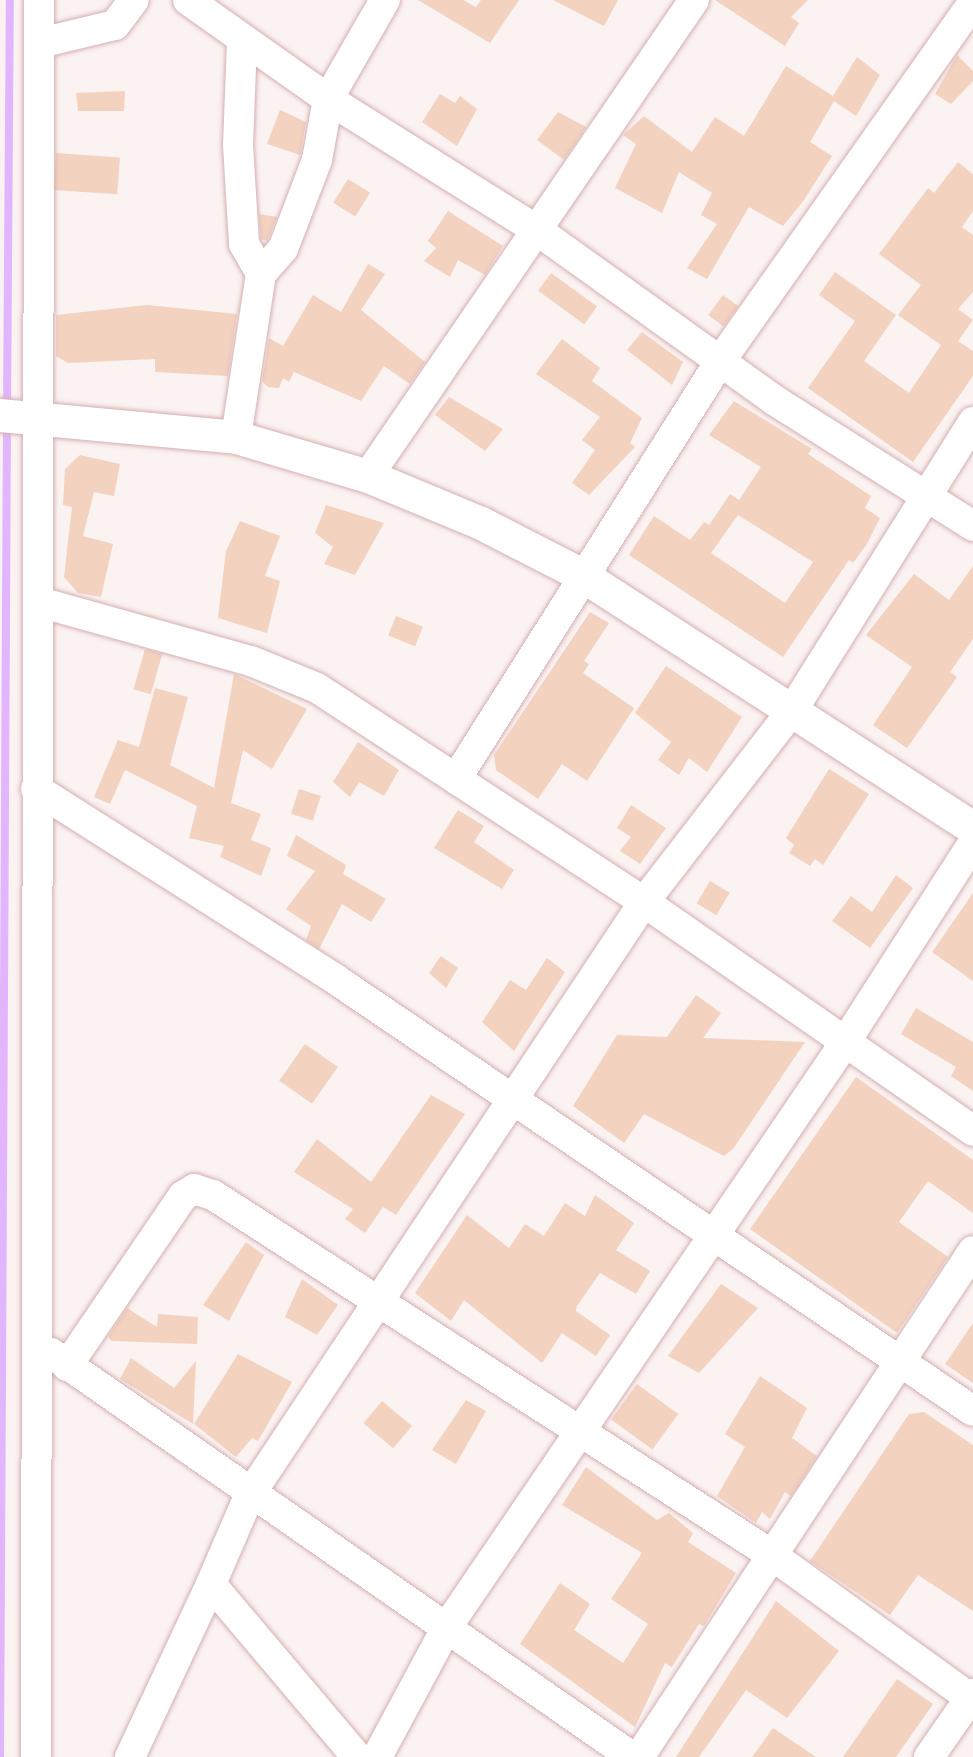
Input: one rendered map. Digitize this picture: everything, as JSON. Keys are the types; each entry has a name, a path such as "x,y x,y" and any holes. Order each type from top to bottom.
{"street":[{"path":"36,1757 36,789 39,602 22,415 40,43 39,0"},
{"path":"40,43 115,25 134,0"},
{"path":"188,0 242,41 328,99 534,228 774,400 926,493 973,526"},
{"path":"236,437 261,273 283,249 312,171 328,99 385,0"},
{"path":"368,476 534,228 694,0"},
{"path":"456,779 582,575 721,360 973,3"},
{"path":"242,41 238,145 244,244 261,273"},
{"path":"22,415 236,437 368,476 481,522 582,575 793,709 973,828"},
{"path":"130,1757 211,1584 249,1496 378,1303 510,1098 644,902 793,709 926,493 973,422"},
{"path":"39,602 285,672 456,779 644,902 844,1044 973,1131"},
{"path":"36,789 510,1098 973,1411"},
{"path":"377,1757 447,1627 581,1435 844,1044 973,843"},
{"path":"66,1366 183,1196 194,1189 213,1195 581,1435 769,1553 972,1697 929,1757"},
{"path":"639,1757 769,1553 973,1251"},
{"path":"37,1342 66,1366 249,1496 447,1627 632,1757"},
{"path":"211,1584 357,1757"}],"building":[{"path":"418,0 463,0 476,7 481,0 519,0 490,43"},
{"path":"553,0 618,0 604,26"},
{"path":"715,0 808,0 791,17 799,23 785,46"},
{"path":"957,55 973,71 973,81 951,104 935,94"},
{"path":"857,57 880,75 856,116 834,101 810,142 832,156 804,200 783,226 749,207 707,279 687,268 717,224 701,215 712,193 679,172 662,213 615,188 636,144 623,135 644,116 692,152 715,117 744,136 786,66 833,96"},
{"path":"125,91 124,111 78,111 76,93"},
{"path":"440,94 455,103 460,96 477,109 457,146 422,122"},
{"path":"280,110 306,122 300,155 267,144"},
{"path":"558,112 586,127 564,160 537,140"},
{"path":"56,153 120,157 117,194 53,190"},
{"path":"958,162 973,174 973,211 962,227 973,235 973,292 958,309 973,320 958,341 973,351 973,376 913,462 808,388 855,321 819,295 835,272 896,315 864,361 909,393 941,345 898,315 921,285 879,254 928,188 934,193"},
{"path":"348,179 370,193 355,217 333,203"},
{"path":"448,211 503,246 485,275 458,260 450,277 424,261 436,248 428,241"},
{"path":"259,214 277,217 267,241 261,239"},
{"path":"368,264 385,274 361,310 425,362 410,384 384,366 361,401 294,372 289,382 283,378 279,388 268,387 262,381 269,338 283,346 313,295 341,312"},
{"path":"551,273 597,307 584,324 538,291"},
{"path":"723,295 738,306 724,326 708,315"},
{"path":"147,305 237,314 228,376 155,372 155,359 68,363 56,356 56,315"},
{"path":"642,332 683,362 672,385 627,350"},
{"path":"562,339 600,368 592,381 642,418 630,443 635,447 589,495 572,483 595,450 582,440 600,417 536,374"},
{"path":"449,397 503,429 485,451 435,415"},
{"path":"734,401 812,449 808,454 871,496 865,508 880,518 867,544 853,563 849,560 783,657 629,555 654,516 690,540 704,522 709,525 730,494 739,500 761,467 709,435","holes":["738,515 813,562 785,603 711,553"]},
{"path":"80,455 120,464 114,496 94,492 83,536 113,544 101,597 78,593 64,577 72,507 63,505 65,469"},
{"path":"326,505 384,523 355,575 324,564 333,547 315,533"},
{"path":"240,521 280,536 265,576 280,581 267,633 218,618 226,551"},
{"path":"973,566 973,639 950,672 957,677 907,748 873,725 912,667 866,635 914,574 949,600"},
{"path":"590,612 609,623 584,661 589,664 583,673 634,708 587,781 562,764 538,799 496,770 494,755"},
{"path":"396,616 423,627 415,646 388,635"},
{"path":"145,649 162,654 151,694 133,689"},
{"path":"666,666 742,717 707,772 689,758 679,775 658,760 671,742 635,713"},
{"path":"234,674 307,709 272,769 243,750 231,803 261,814 251,840 271,848 261,876 220,857 224,846 189,838 197,806 125,770 110,804 94,797 118,740 139,747 155,688 188,697 170,765 214,788"},
{"path":"358,742 399,770 384,796 359,782 350,797 333,782"},
{"path":"829,769 869,794 823,865 815,859 810,866 789,853 794,845 786,838"},
{"path":"299,789 321,796 313,821 291,814"},
{"path":"631,805 666,828 640,864 620,851 631,837 617,828"},
{"path":"458,810 484,826 474,842 514,870 502,889 434,848"},
{"path":"296,835 346,865 343,874 386,899 371,922 342,904 319,949 306,940 311,926 286,909 315,871 287,856"},
{"path":"896,875 913,888 870,948 832,921 851,896 872,912"},
{"path":"710,881 730,893 716,915 697,903"},
{"path":"973,893 973,981 932,952"},
{"path":"441,956 458,968 446,988 429,973"},
{"path":"547,958 565,972 514,1051 482,1022 510,980 526,990"},
{"path":"696,995 721,1013 703,1038 805,1042 733,1149 724,1156 644,1114 624,1143 573,1106 617,1035 667,1037"},
{"path":"916,1008 973,1042 973,1091 951,1076 956,1067 901,1034"},
{"path":"305,1044 338,1067 312,1104 279,1081"},
{"path":"856,1077 973,1160 973,1213 928,1181 899,1222 948,1257 897,1333 750,1229"},
{"path":"431,1095 465,1114 396,1215 383,1207 365,1233 345,1219 353,1209 294,1172 317,1139 371,1182"},
{"path":"595,1195 634,1223 616,1250 650,1271 636,1294 600,1273 577,1306 576,1311 610,1335 596,1356 562,1333 542,1363 464,1300 451,1321 415,1293 467,1215 509,1248 525,1224 544,1236 565,1203 585,1216"},
{"path":"246,1242 264,1255 229,1321 203,1305"},
{"path":"302,1279 338,1305 317,1335 285,1317"},
{"path":"721,1284 758,1308 699,1373 668,1356"},
{"path":"127,1308 157,1327 158,1314 198,1317 197,1344 112,1341 108,1337"},
{"path":"973,1323 973,1383 945,1364"},
{"path":"238,1354 292,1382 258,1441 252,1438 236,1457 194,1424"},
{"path":"131,1358 174,1388 196,1361 193,1424 120,1379"},
{"path":"760,1376 807,1408 792,1438 817,1456 791,1496 785,1492 770,1519 762,1512 756,1523 717,1496 745,1447 725,1434"},
{"path":"637,1384 678,1414 652,1450 611,1420"},
{"path":"466,1400 486,1411 456,1464 432,1450"},
{"path":"382,1401 412,1426 393,1448 363,1423"},
{"path":"924,1412 973,1445 973,1611 918,1575 890,1615 810,1561 909,1414"},
{"path":"586,1467 657,1520 669,1513 693,1533 688,1542 736,1573 704,1626 699,1624 672,1667 665,1663 635,1727 520,1644 560,1583 590,1604 574,1630 623,1663 648,1624 611,1599 642,1553 562,1505"},
{"path":"776,1601 839,1651 787,1718 746,1690 699,1757 676,1757"},
{"path":"897,1679 933,1704 896,1757 843,1757"},
{"path":"773,1728 816,1757 752,1757"}],"waterway":[{"path":"7,409 10,0"},
{"path":"0,1757 7,424"}]}
